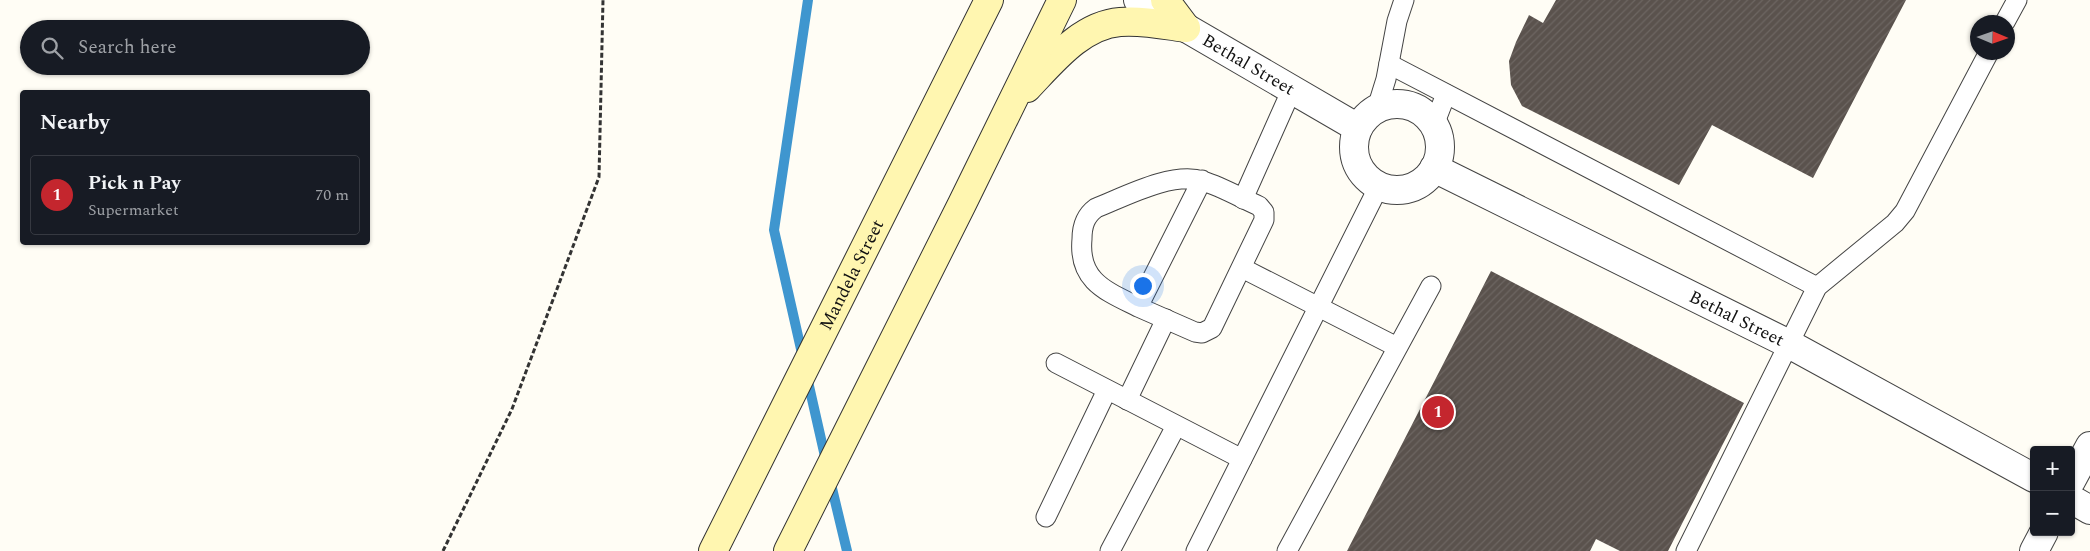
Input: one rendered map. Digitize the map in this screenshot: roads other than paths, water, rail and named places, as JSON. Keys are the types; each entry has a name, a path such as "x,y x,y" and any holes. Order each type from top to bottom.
{"main road":[{"name":"Mandela Street","path":"713,551 989,0"},
{"path":"788,551 1062,0"},
{"path":"1165,0 1186,28"},
{"path":"1011,105 1060,54 1074,42 1098,28 1109,24 1131,22 1186,28"}],"street":[{"name":"Bethal Street","path":"1138,0 1358,128"},
{"path":"1398,103 1409,105 1419,110 1434,125 1439,135 1440,146 1434,168 1420,184 1400,190 1378,186 1368,179 1360,169 1355,156 1354,142 1358,128 1366,117 1377,108 1398,103"},
{"name":"Bethal Street","path":"1434,168 1789,344 2030,476"},
{"path":"2075,474 2090,446"},
{"path":"2075,501 2090,510"},
{"path":"2034,551 2042,536"}],"lane":[{"path":"1377,108 1389,64 1397,21 1404,0"},
{"path":"2009,15 2017,0"},
{"path":"1686,551 1817,287 1895,223 1905,211 1985,60"},
{"path":"1389,64 1817,287"},
{"path":"1243,199 1292,89"},
{"path":"1434,125 1446,94"},
{"path":"1176,179 1202,180 1259,206 1265,216 1212,328 1202,334 1138,307 1100,287 1087,271 1081,244 1082,231 1088,213 1096,208 1176,179"},
{"path":"1138,307 1202,180"},
{"path":"1196,551 1378,186"},
{"path":"1242,268 1397,348"},
{"path":"1287,551 1431,286"},
{"path":"1127,400 1166,319"},
{"path":"1056,363 1242,459"},
{"path":"1046,517 1107,390"},
{"path":"1110,551 1176,426"}],"waterway":[{"path":"803,358 774,230 808,0"},
{"path":"807,377 826,461"},
{"path":"830,480 847,551"}],"place":[{"name":"Pick n Pay","path":"1438,412"}]}
